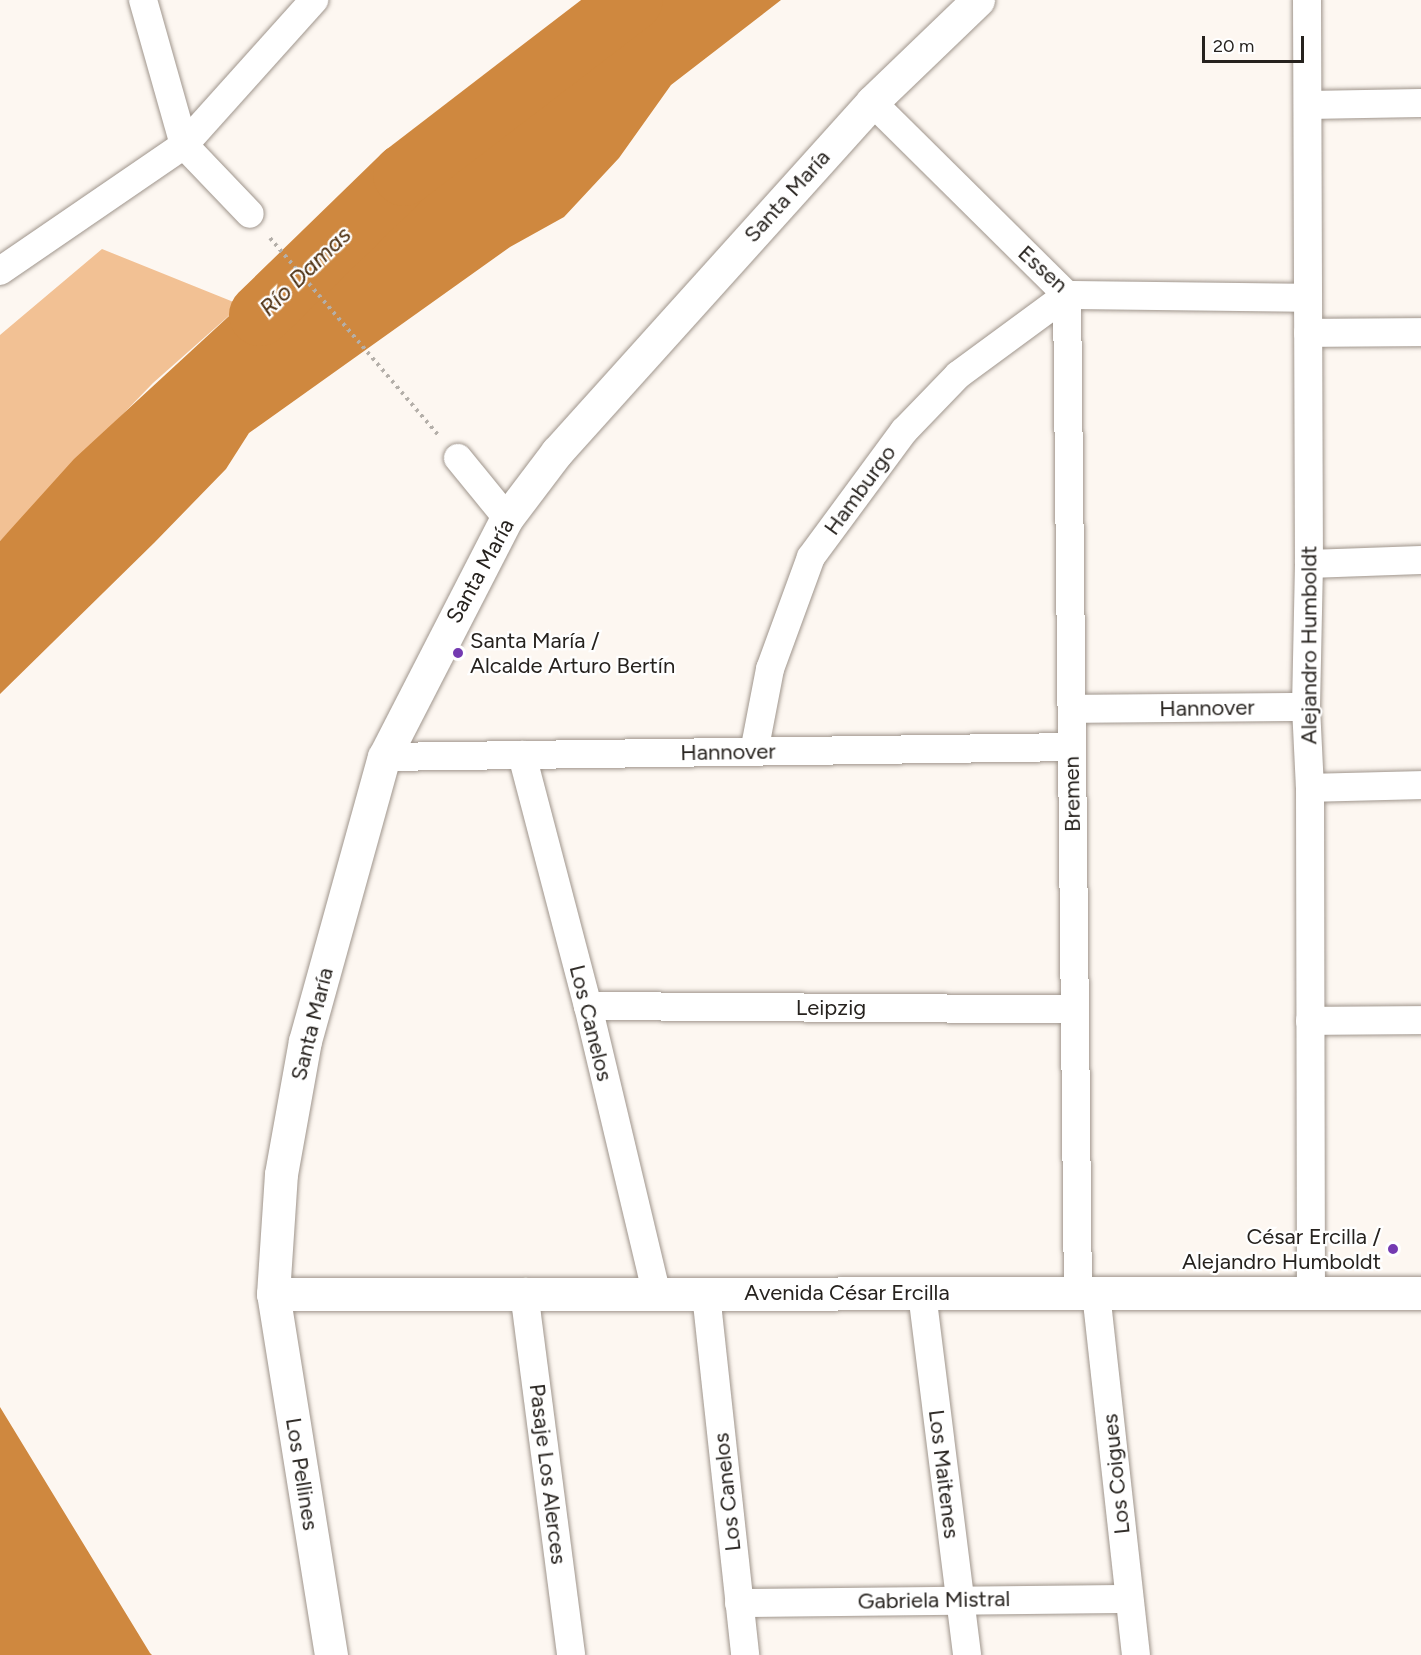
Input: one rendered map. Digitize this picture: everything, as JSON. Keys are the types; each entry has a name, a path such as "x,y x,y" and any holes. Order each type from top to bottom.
{"street":[{"path":"143,0 184,145 250,214"},
{"path":"0,271 184,145 314,0"},
{"name":"Santa María","path":"273,1294 281,1174 305,1041 384,757 507,518 557,452 872,102 978,0"},
{"name":"Alejandro Humboldt","path":"1307,0 1309,564 1306,707 1310,788 1311,1291"},
{"name":"Essen","path":"872,102 1067,295 1308,298"},
{"path":"1308,105 1421,104"},
{"name":"Bremen","path":"1067,295 1075,1009 1087,1293"},
{"name":"Hamburgo","path":"754,752 770,669 811,557 912,423 958,375 1067,295"},
{"path":"1308,333 1421,332"},
{"path":"458,458 507,518"},
{"path":"1309,564 1421,560"},
{"name":"Hannover","path":"1072,709 1306,707"},
{"name":"Hannover","path":"384,757 1072,747"},
{"name":"Los Canelos","path":"522,755 588,1006 656,1292"},
{"path":"1310,788 1421,786"},
{"name":"Leipzig","path":"588,1006 1075,1009"},
{"path":"1310,1021 1421,1020"},
{"name":"Avenida César Ercilla","path":"273,1294 1311,1291 1421,1293"},
{"name":"Pasaje Los Alerces","path":"524,1292 571,1655"},
{"name":"Los Maitenes","path":"922,1293 967,1655"},
{"name":"Los Coigues","path":"1087,1293 1136,1655"},
{"name":"Los Pellines","path":"273,1294 331,1655"},
{"name":"Los Canelos","path":"706,1294 745,1655"},
{"name":"Gabriela Mistral","path":"739,1603 1129,1599"}],"path":[{"path":"250,214 458,458"}],"shaded area":[{"path":"102,249 241,305 153,383 0,541 0,335"}],"water":[{"path":"655,0 781,0 671,85 619,158 564,217 510,247 249,433 226,469 0,694 0,541 74,459 241,305 406,204 470,142"},
{"path":"0,1407 150,1653 152,1655 0,1655"}],"waterway":[{"name":"Río Damas","path":"260,315 404,175 632,0"}],"place":[{"name":"Santa María / Alcalde Arturo Bertín","path":"458,653"},
{"name":"César Ercilla / Alejandro Humboldt","path":"1393,1249"}]}
